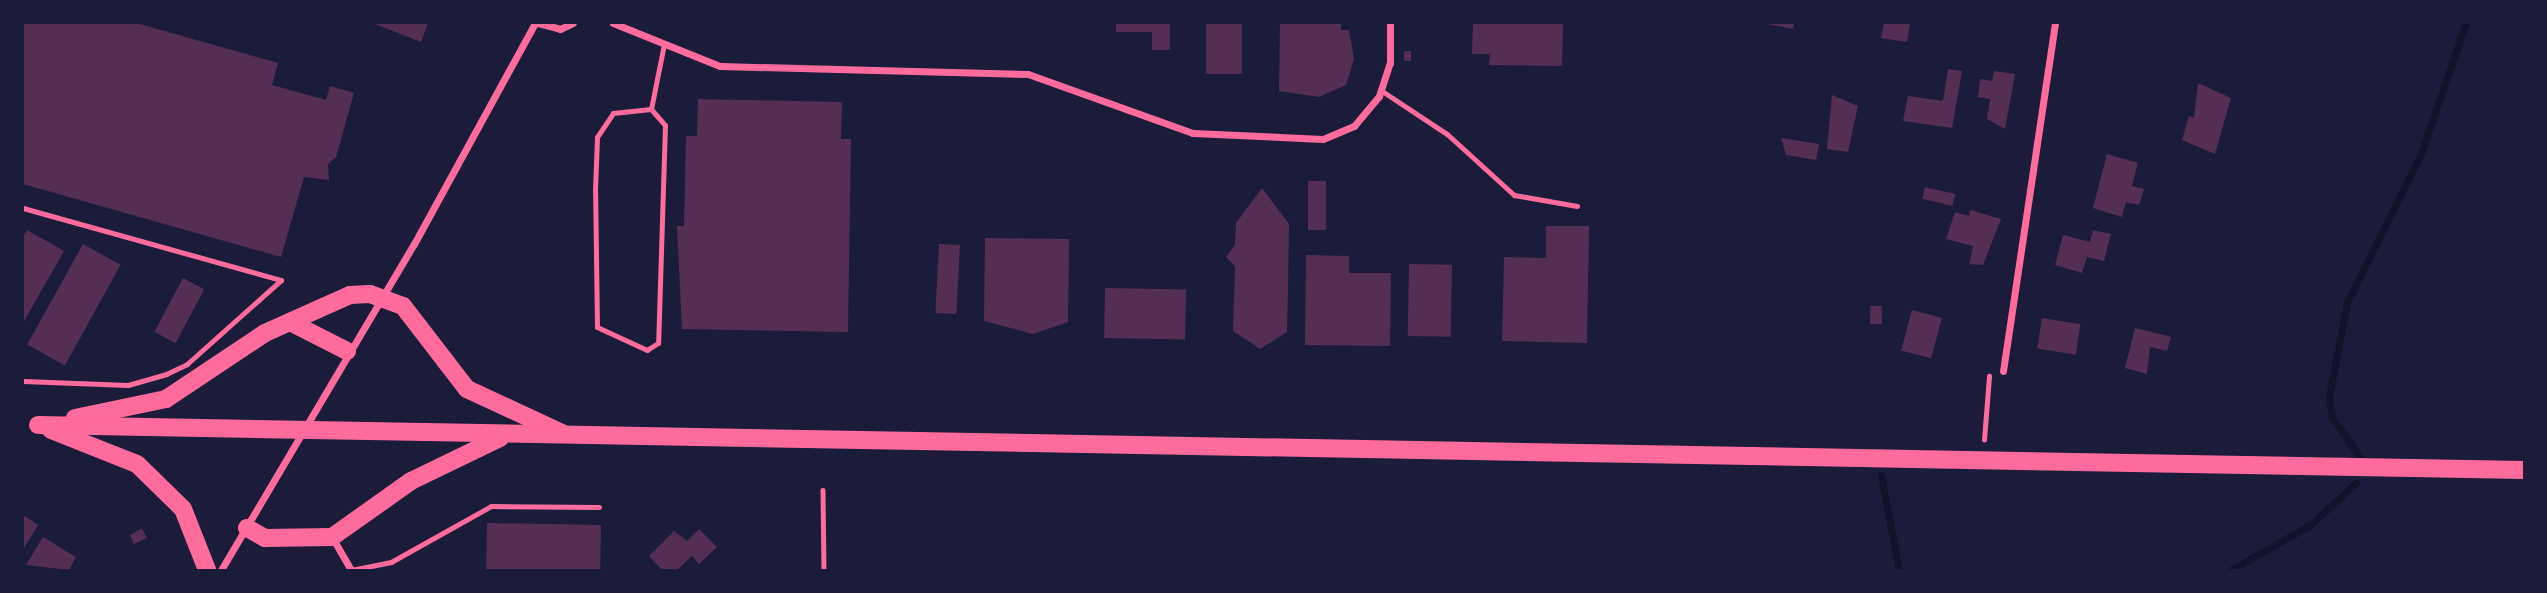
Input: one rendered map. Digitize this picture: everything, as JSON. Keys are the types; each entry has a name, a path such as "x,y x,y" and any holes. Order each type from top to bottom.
{"main road":[{"path":"30,425 166,399 290,322 350,295 381,295 403,306 467,389 568,436"},
{"path":"290,322 347,351"},
{"path":"30,425 2524,470"},
{"path":"30,425 137,464 183,509 207,570"},
{"path":"247,528 265,538 332,537 430,470 506,435"}],"street":[{"path":"221,570 537,23 550,29 573,23"},
{"path":"613,23 664,44 742,68 1028,74 1213,137 1337,136 1368,113 1382,91 1390,23"},
{"path":"2003,371 2055,23"},
{"path":"332,537 351,570"}],"lane":[{"path":"651,109 664,44"},
{"path":"1382,91 1447,134 1514,194 1577,206"},
{"path":"651,109 666,125 659,344 647,350 597,327 595,190 597,137 608,121 614,113 651,109"},
{"path":"23,208 281,280 187,364 128,385 70,386 23,381"},
{"path":"351,570 391,562 491,506 599,508"}],"path":[{"path":"1984,460 1988,376 2003,371"},
{"path":"824,490 824,570"}],"building":[{"path":"23,23 136,23 278,63 272,85 326,100 330,86 354,93 336,157 328,164 329,180 304,177 281,257 23,184"},
{"path":"372,23 428,23 421,42"},
{"path":"1116,23 1170,23 1170,50 1152,50 1152,32 1116,32"},
{"path":"1206,23 1242,23 1242,74 1206,74"},
{"path":"1280,23 1341,23 1341,30 1349,30 1354,59 1346,85 1319,97 1279,91"},
{"path":"1473,23 1563,23 1562,66 1489,65 1490,54 1472,54"},
{"path":"1763,23 1794,23 1793,29"},
{"path":"1884,23 1910,23 1907,42 1881,38"},
{"path":"1404,51 1411,51 1411,61 1404,61"},
{"path":"1948,69 1962,71 1952,128 1903,121 1908,96 1943,101"},
{"path":"1994,71 2015,74 2005,129 1987,119 1990,99 1978,97 1980,79 1992,81"},
{"path":"2198,83 2231,98 2215,154 2182,140 2189,116 2194,118"},
{"path":"1832,95 1858,106 1848,152 1827,149"},
{"path":"698,99 842,102 841,139 851,139 848,332 682,329 677,226 684,226 686,136 697,136"},
{"path":"1781,138 1819,144 1816,160 1786,155"},
{"path":"2107,154 2138,163 2132,186 2144,189 2139,205 2126,202 2122,217 2093,208"},
{"path":"1308,181 1326,181 1326,230 1308,230"},
{"path":"1925,187 1955,194 1953,206 1922,199"},
{"path":"1262,188 1289,224 1287,332 1260,349 1233,331 1235,266 1226,257 1235,245 1236,223"},
{"path":"1970,210 2001,219 1983,265 1969,264 1973,246 1946,239 1955,212 1969,216"},
{"path":"1546,226 1589,226 1587,343 1502,341 1504,257 1546,258"},
{"path":"27,230 64,251 23,323 23,237"},
{"path":"2093,230 2111,234 2104,261 2087,257 2082,273 2055,265 2063,235 2090,242"},
{"path":"985,238 1069,239 1068,322 1033,334 984,321"},
{"path":"83,244 121,265 65,365 27,345"},
{"path":"939,244 960,245 956,314 935,313"},
{"path":"1306,255 1349,256 1349,273 1391,273 1390,346 1305,345"},
{"path":"1409,264 1452,265 1451,337 1408,336"},
{"path":"183,278 204,289 176,343 154,332"},
{"path":"1105,288 1186,289 1185,339 1104,338"},
{"path":"1870,306 1882,306 1882,324 1870,324"},
{"path":"1912,310 1942,318 1931,359 1901,351"},
{"path":"2042,318 2081,324 2076,355 2037,349"},
{"path":"2135,328 2171,337 2167,351 2150,347 2147,374 2125,368"},
{"path":"23,515 38,525 23,550"},
{"path":"487,523 601,525 600,570 486,569"},
{"path":"142,528 147,538 134,544 130,535"},
{"path":"699,529 717,547 699,564 692,556 677,570 662,570 649,556 674,531 687,541"},
{"path":"43,537 76,557 69,570 26,565"}],"waterway":[{"path":"2365,464 2332,417 2329,397 2347,303 2420,156 2466,23"},
{"path":"1881,475 1899,570"},
{"path":"2231,570 2310,525 2356,483"}]}
